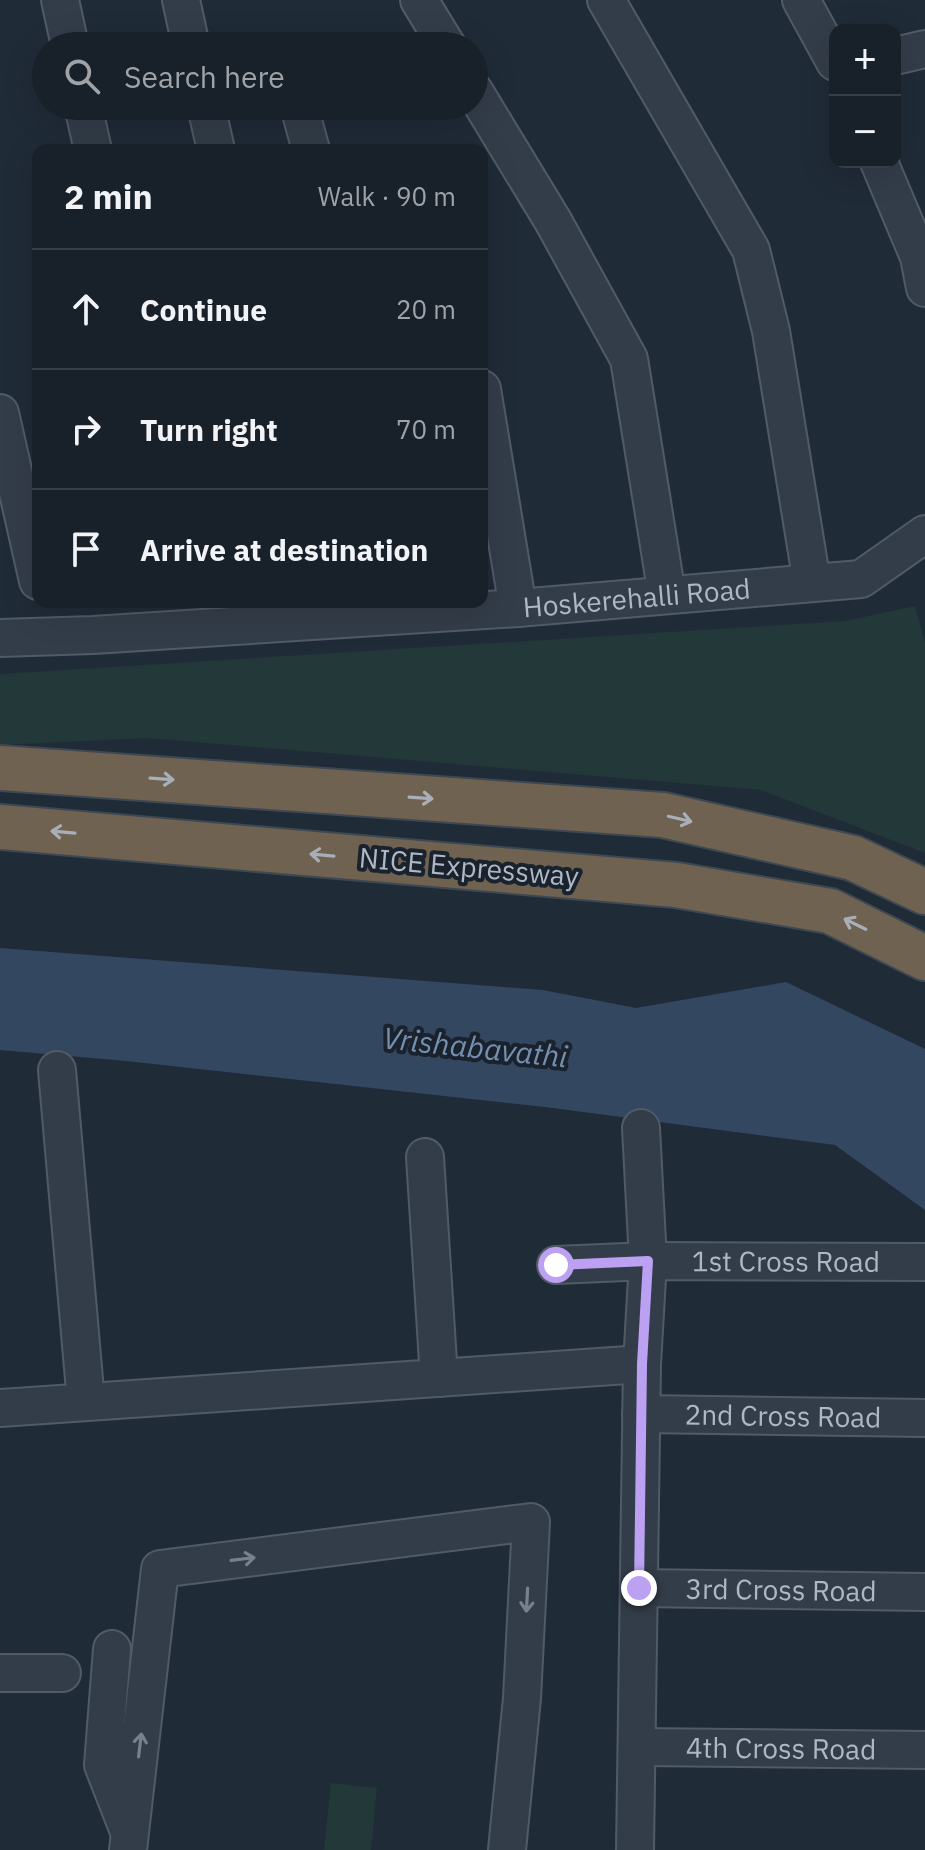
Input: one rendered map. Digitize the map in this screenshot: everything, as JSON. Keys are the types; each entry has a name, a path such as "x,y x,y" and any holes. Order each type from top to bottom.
{"highway":[{"path":"0,768 663,815 853,858 925,892"},
{"name":"NICE Expressway","path":"0,827 676,885 830,911 925,958"}],"street":[{"path":"60,0 67,32"},
{"path":"181,0 188,32"},
{"path":"419,0 438,32"},
{"path":"606,0 751,250 771,331 812,583"},
{"path":"801,0 829,51"},
{"path":"901,55 925,49"},
{"path":"488,114 553,221 629,359 667,595"},
{"path":"86,120 92,144"},
{"path":"209,120 215,144"},
{"path":"303,120 309,144"},
{"path":"882,168 923,267"},
{"path":"0,413 32,554"},
{"path":"488,426 518,608"},
{"name":"Hoskerehalli Road","path":"0,638 51,637 194,615 518,608 861,579 925,534"},
{"path":"44,608 51,637"},
{"path":"57,1070 86,1402"},
{"path":"635,1850 642,1364 648,1261 641,1128"},
{"path":"425,1157 439,1378"},
{"name":"1st Cross Road","path":"556,1265 648,1261 925,1262"},
{"path":"0,1408 642,1364"},
{"name":"2nd Cross Road","path":"641,1414 925,1418"},
{"path":"129,1842 160,1569 531,1522 522,1698 507,1850"},
{"name":"3rd Cross Road","path":"639,1588 925,1592"},
{"path":"112,1649 103,1765 129,1842"},
{"path":"0,1673 62,1673"},
{"name":"4th Cross Road","path":"637,1747 925,1750"},
{"path":"530,1850 534,1784"}],"green space":[{"path":"915,606 925,643 925,853 761,790 148,738 0,745 0,674 845,621"},
{"path":"331,1783 377,1788 371,1850 324,1850"}],"water":[{"name":"Vrishabavathi","path":"0,948 543,990 636,1008 786,982 925,1049 925,1210 835,1145 545,1107 0,1050"}],"route":[{"path":"556,1265 648,1261 642,1364 639,1588"}]}
